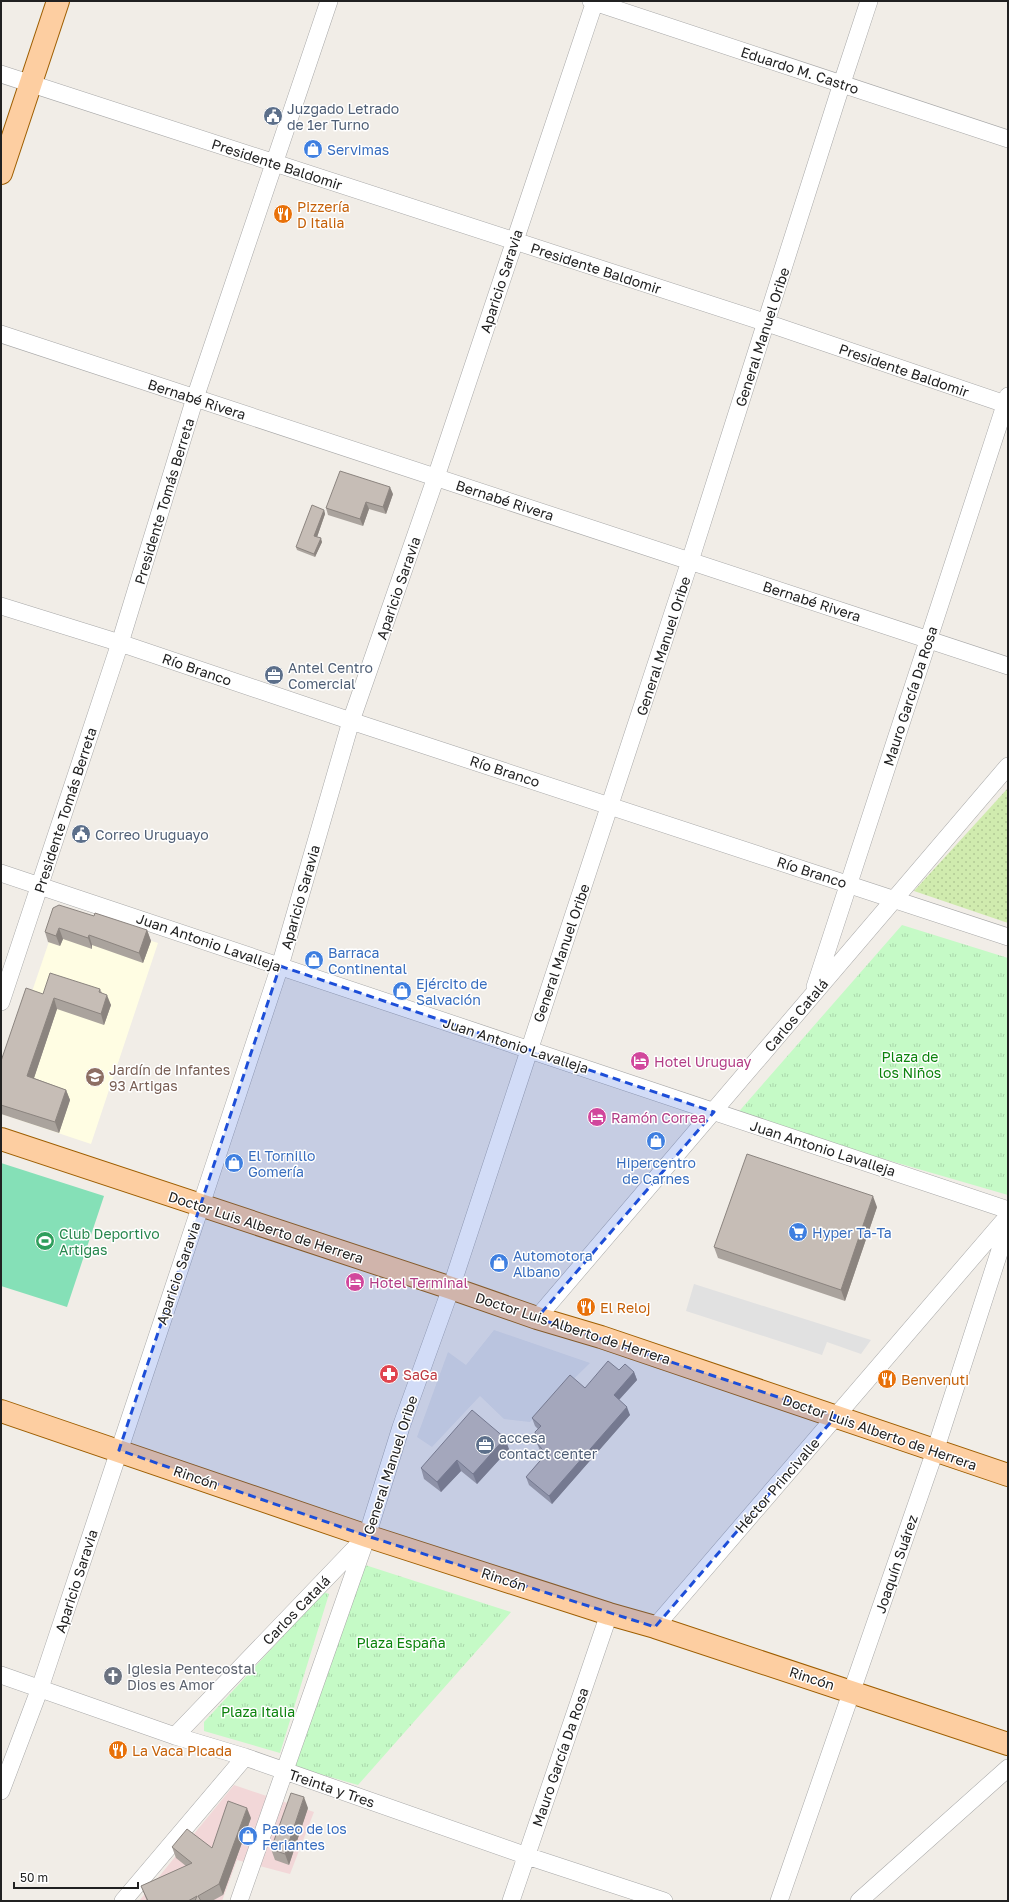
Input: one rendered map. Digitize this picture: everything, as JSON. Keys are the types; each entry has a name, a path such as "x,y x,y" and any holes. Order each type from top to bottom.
{"main road":[{"path":"1,173 58,1"},
{"name":"Doctor Luis Alberto de Herrera","path":"1,1139 452,1288 537,1318 609,1339 1008,1475"},
{"name":"Rincón","path":"1,1411 119,1450 367,1536 609,1614 655,1627 852,1691 1008,1744"}],"street":[{"name":"Presidente Tomás Berreta","path":"1,1002 120,643 195,398 329,1"},
{"name":"Eduardo M. Castro","path":"594,1 1008,139"},
{"name":"Aparicio Saravia","path":"1,1791 40,1688 201,1206 280,966 351,721 436,478 594,1"},
{"name":"General Manuel Oribe","path":"239,1901 367,1536 401,1427 452,1288 690,561 869,1"},
{"name":"Presidente Baldomir","path":"1,74 1007,402"},
{"name":"Bernabé Rivera","path":"1,334 1008,666"},
{"name":"Mauro García Da Rosa","path":"813,995 848,884 1007,402"},
{"name":"Río Branco","path":"1,606 120,643 351,721 1008,937"},
{"name":"Carlos Catalá","path":"537,1318 1008,766"},
{"name":"Juan Antonio Lavalleja","path":"1,873 1008,1210"},
{"name":"Héctor Princivalle","path":"655,1627 1008,1216"},
{"name":"Joaquín Suárez","path":"779,1901 935,1451 1008,1225"},
{"name":"Carlos Catalá","path":"175,1736 367,1536"},
{"name":"Mauro García Da Rosa","path":"511,1901 609,1614"},
{"name":"Treinta y Tres","path":"1,1675 175,1736 245,1757 527,1856 664,1901"},
{"path":"123,1901 245,1757"},
{"path":"858,1901 1008,1768"}],"highlighted area":[{"path":"280,966 714,1112 537,1318 836,1416 655,1627 367,1536 119,1450"}],"shaded area":[{"path":"57,918 99,924 158,943 91,1144 1,1114 1,1083"},
{"path":"694,1284 871,1340 861,1354 827,1342 822,1355 686,1311"},
{"path":"494,1330 590,1363 530,1422 504,1419 480,1396 432,1447 417,1437 448,1352 466,1365"},
{"name":"Paseo de los Feriantes","path":"234,1785 314,1812 290,1874 237,1860 222,1901 139,1901"}],"green space":[{"path":"1008,788 1008,923 914,891"},
{"name":"Plaza de los Niños","path":"902,925 1008,958 1008,1195 735,1116"},
{"name":"Club Deportivo Artigas","path":"1,1163 104,1196 67,1307 1,1286"},
{"name":"Plaza España","path":"362,1564 511,1612 358,1785 295,1767"},
{"name":"Plaza Italia","path":"324,1592 329,1594 280,1753 204,1731 204,1722"}],"building":[{"path":"340,471 390,487 383,507 366,502 360,519 326,508"},
{"path":"312,505 324,510 314,536 321,538 314,554 296,547"},
{"path":"59,905 94,916 95,913 147,930 139,953 89,935 88,938 59,928 56,936 45,932 53,908"},
{"path":"50,973 100,989 99,992 107,995 101,1014 54,998 27,1076 66,1090 55,1122 1,1105 1,1061 26,988 43,994"},
{"name":"Hyper Ta-Ta","path":"747,1154 873,1196 841,1290 714,1247"},
{"path":"608,1361 619,1370 625,1364 634,1372 614,1395 627,1407 549,1496 526,1477 546,1454 537,1443 535,1432 541,1426 532,1418 570,1375 585,1388"},
{"path":"472,1410 505,1438 473,1474 457,1460 437,1482 421,1468"},
{"path":"291,1793 304,1797 285,1854 271,1849"},
{"path":"228,1801 247,1808 219,1884 198,1896 201,1901 195,1901 197,1896 188,1901 148,1901 141,1886 192,1863 172,1847 187,1829 212,1848"}],"place":[{"name":"Juzgado Letrado de 1er Turno","path":"273,116"},
{"name":"Servimas","path":"313,149"},
{"name":"Pizzería D Italia","path":"283,214"},
{"name":"Antel Centro Comercial","path":"274,675"},
{"name":"Correo Uruguayo","path":"81,834"},
{"name":"Barraca Continental","path":"314,960"},
{"name":"Ejército de Salvación","path":"402,991"},
{"name":"Hotel Uruguay","path":"640,1061"},
{"name":"Jardín de Infantes 93 Artigas","path":"95,1077"},
{"name":"Ramón Correa","path":"597,1117"},
{"name":"Hipercentro de Carnes","path":"656,1141"},
{"name":"El Tornillo Gomería","path":"234,1163"},
{"name":"Hyper Ta-Ta","path":"798,1232"},
{"name":"Club Deportivo Artigas","path":"45,1241"},
{"name":"Automotora Albano","path":"499,1263"},
{"name":"Hotel Terminal","path":"355,1282"},
{"name":"El Reloj","path":"586,1307"},
{"name":"SaGa","path":"389,1374"},
{"name":"Benvenuti","path":"887,1379"},
{"name":"accesa contact center","path":"485,1445"},
{"name":"Iglesia Pentecostal Dios es Amor","path":"113,1676"},
{"name":"La Vaca Picada","path":"118,1750"},
{"name":"Paseo de los Feriantes","path":"248,1836"}]}
